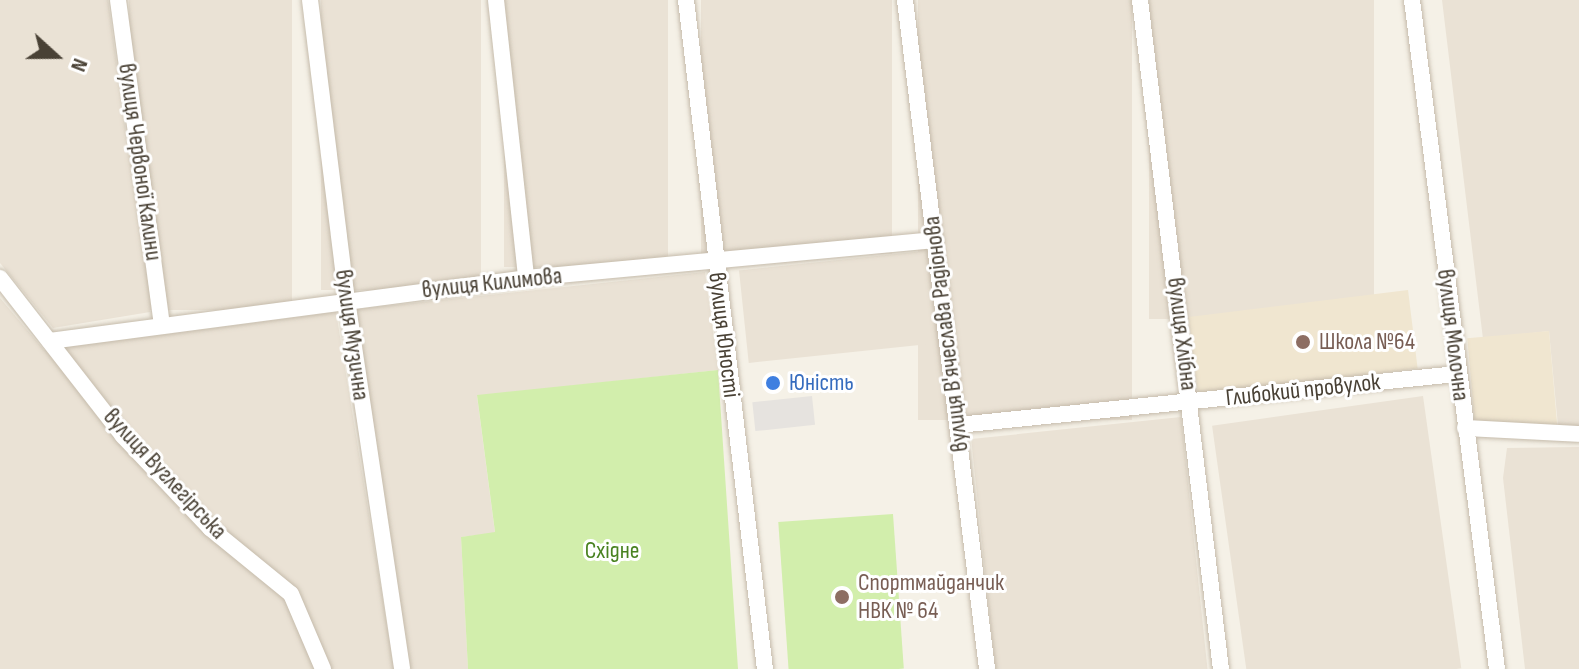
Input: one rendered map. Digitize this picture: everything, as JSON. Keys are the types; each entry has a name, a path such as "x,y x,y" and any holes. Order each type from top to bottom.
{"street":[{"name":"вулиця Червоної Калини","path":"118,0 162,324"},
{"name":"вулиця Музична","path":"310,0 347,300 402,669"},
{"path":"496,0 526,278"},
{"name":"вулиця Юності","path":"686,0 765,669"},
{"name":"вулиця В'ячеслава Радіонова","path":"905,0 987,669"},
{"name":"вулиця Хлібна","path":"1140,0 1221,669"},
{"name":"вулиця Молочна","path":"1412,0 1457,374 1497,669"},
{"name":"вулиця Килимова","path":"50,341 526,278 935,240"},
{"name":"вулиця Вуглегірська","path":"0,278 123,436 210,528 291,594 323,669"},
{"name":"Глибокий провулок","path":"958,425 1457,374"},
{"path":"1465,428 1579,434"}],"shaded area":[{"path":"0,0 108,0 150,312 53,328 0,263"},
{"path":"129,0 292,0 292,310 129,310"},
{"path":"321,0 481,0 481,290 321,290"},
{"path":"504,0 668,0 668,267 504,267"},
{"path":"701,0 892,0 892,254 701,254"},
{"path":"918,0 1132,0 1132,420 918,420"},
{"path":"1149,0 1374,0 1374,319 1149,319"},
{"path":"1442,0 1579,0 1579,426 1558,426 1549,331 1483,339"},
{"path":"924,251 934,343 749,363 739,270"},
{"path":"705,272 718,370 477,396 495,533 461,537 468,669 408,669 357,309"},
{"name":"Школа №64","path":"1408,290 1418,368 1198,395 1189,317"},
{"path":"0,298 44,350 336,312 394,669 0,669"},
{"path":"1549,331 1557,426 1476,433 1467,338"},
{"path":"812,396 815,425 755,431 752,402"},
{"path":"1423,396 1461,668 1246,669 1212,426"},
{"path":"1181,417 1207,669 995,669 971,439"},
{"path":"1579,447 1579,669 1525,669 1503,478 1507,448"}],"green space":[{"name":"Східне","path":"718,370 738,669 468,669 461,537 495,532 477,395"},
{"name":"Спортмайданчик НВК № 64","path":"893,514 904,669 789,669 778,522"}],"place":[{"name":"Школа №64","path":"1303,342"},
{"name":"Юність","path":"773,383"},
{"name":"Спортмайданчик НВК № 64","path":"842,597"}]}
